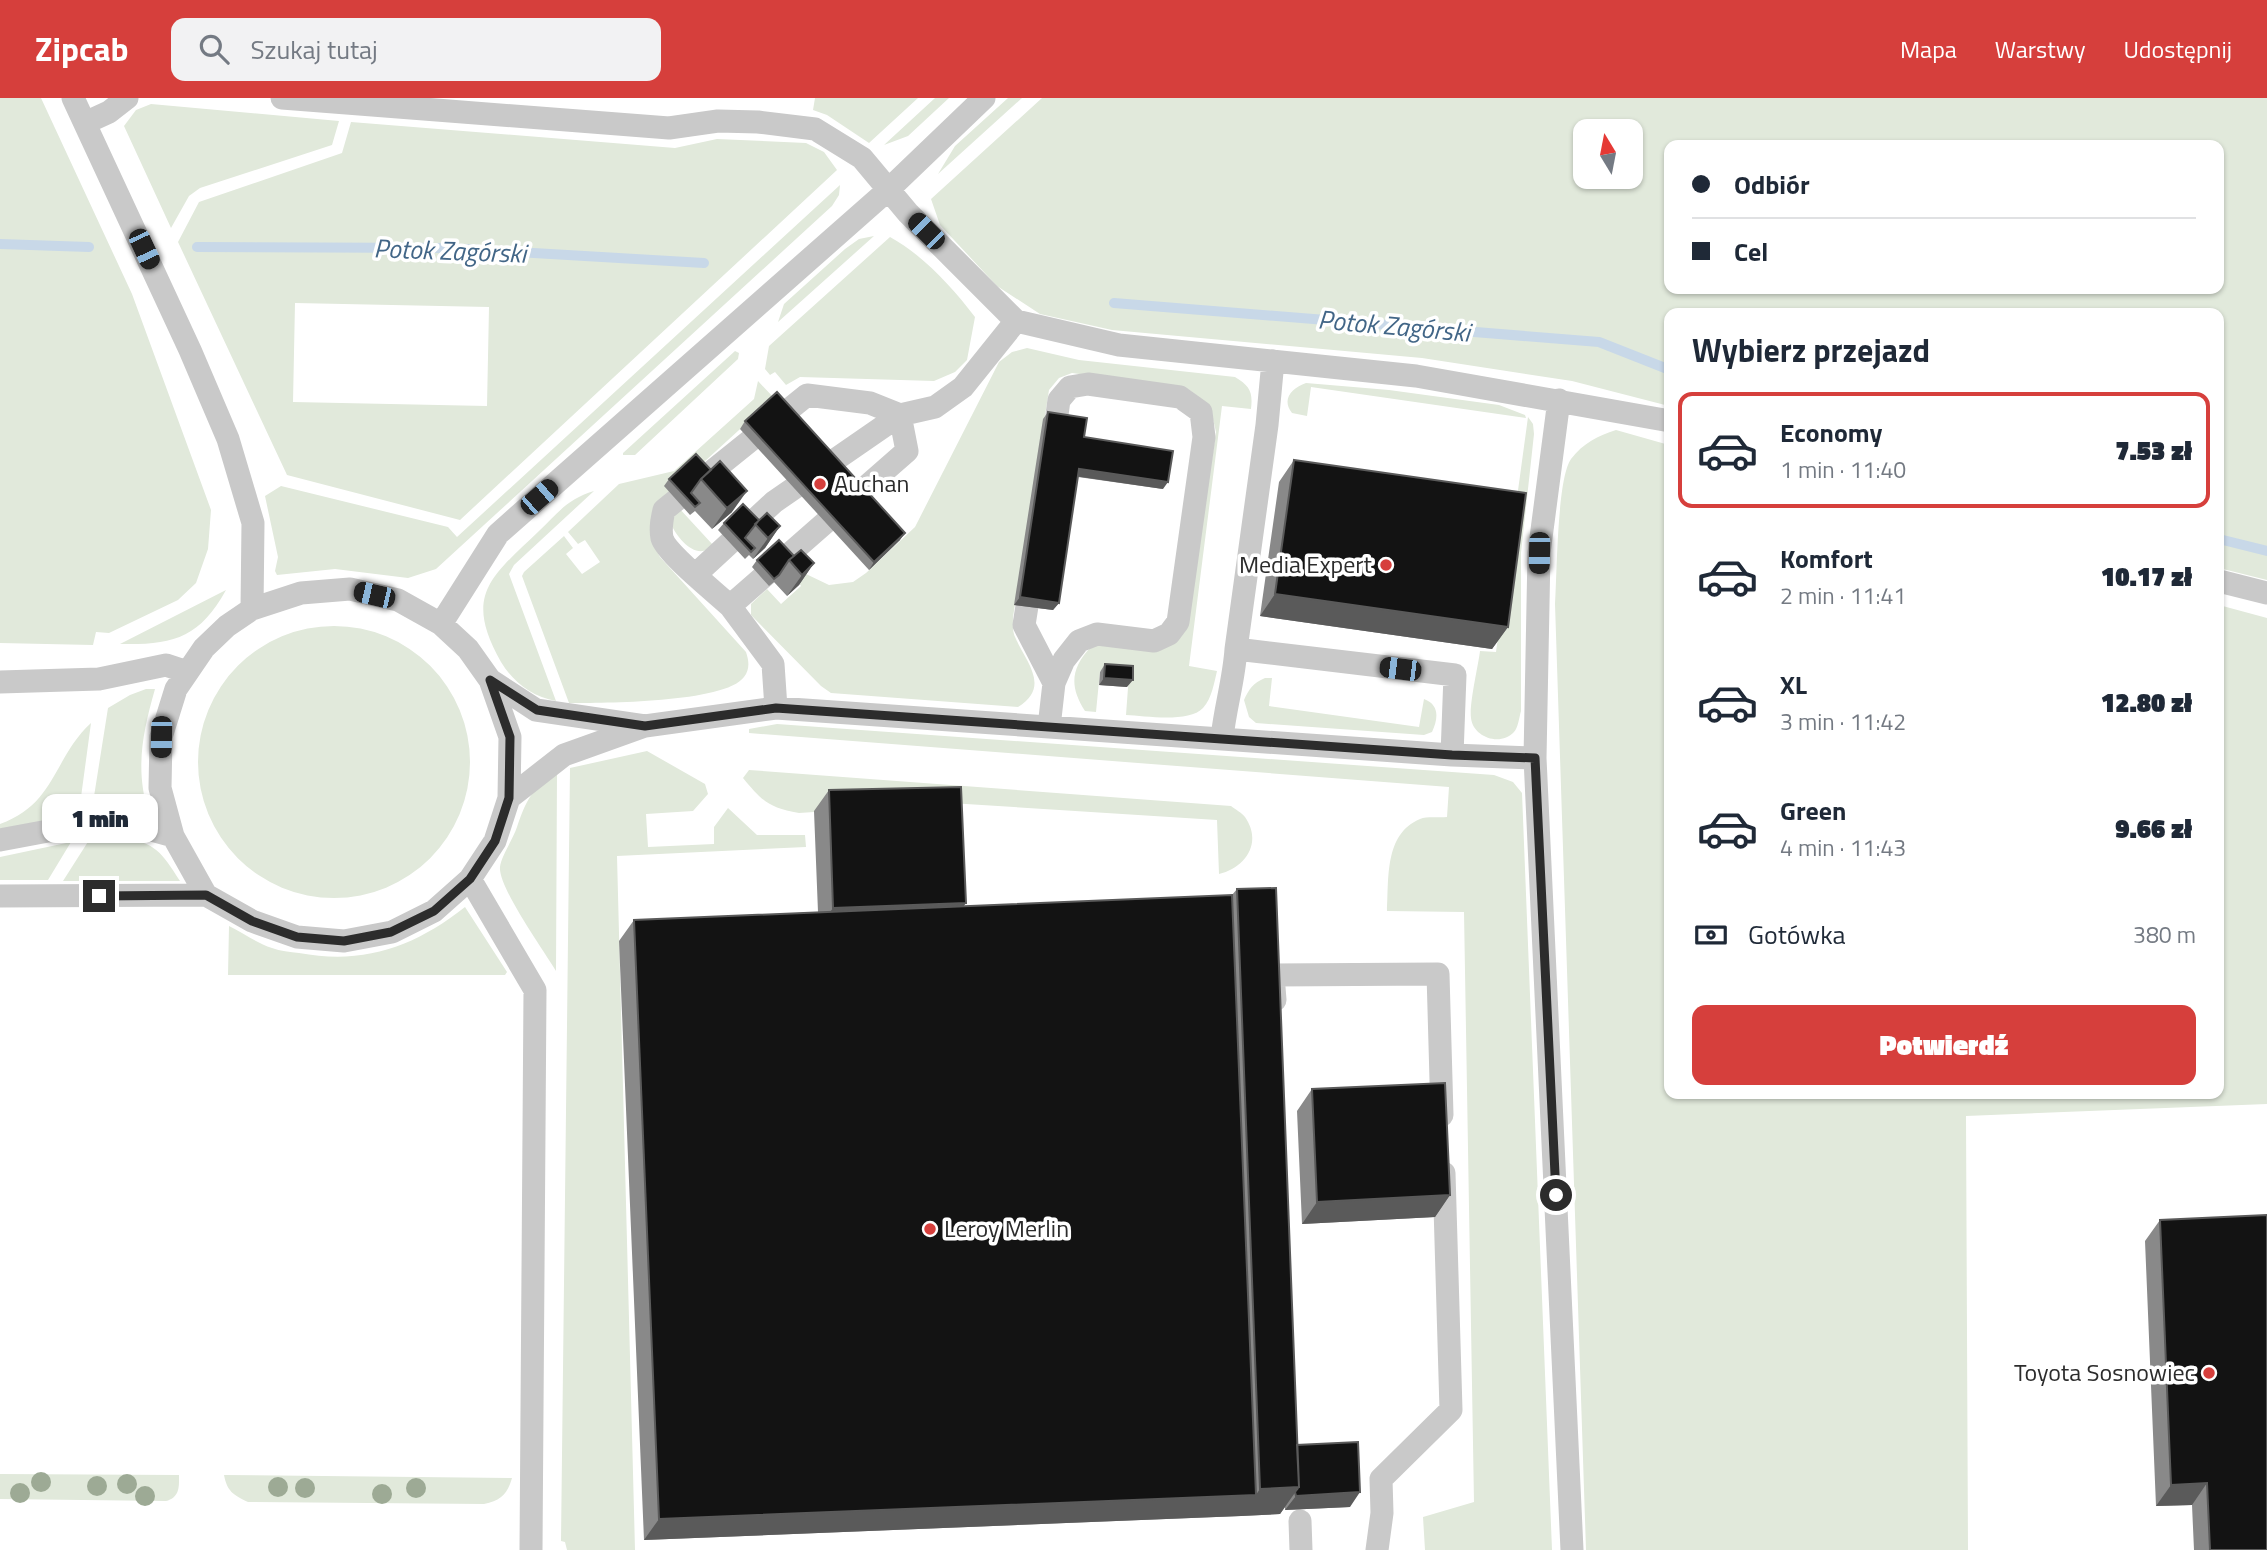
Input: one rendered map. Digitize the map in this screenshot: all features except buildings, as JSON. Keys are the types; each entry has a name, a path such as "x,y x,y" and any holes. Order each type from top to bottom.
{"lane":[{"path":"73,98 190,350 228,439 253,523 252,609"},
{"path":"85,123 109,112 127,98"},
{"path":"282,98 668,128 718,121 758,122 815,129 862,158 888,190 1016,321 1119,345 1416,376 1664,420"},
{"path":"441,624 498,534 888,190 984,98"},
{"path":"695,575 774,502 900,415 935,407 962,387 1016,321"},
{"path":"1222,738 1224,713 1234,676 1273,361"},
{"path":"1049,727 1054,683 1065,660 1079,641 1097,634 1154,640 1169,634 1178,622 1205,437 1201,412 1180,397 1088,384 1070,387 1059,400 1056,422"},
{"path":"776,708 774,664 730,606 695,575 663,541 661,525 664,510 807,395 870,403 900,415"},
{"path":"1559,400 1539,553 1535,758 1572,1550"},
{"path":"730,606 907,451 900,415"},
{"path":"2224,581 2267,593"},
{"path":"0,896 206,895 252,921 297,937 344,941 391,932 434,911 470,879 495,841 509,798 510,737 490,680 468,649 441,624 398,600 350,589 300,593 252,609 227,626 204,648 176,689 161,737 160,788 173,836 206,895"},
{"path":"1027,606 1024,625 1054,683"},
{"path":"1236,649 1455,675 1452,755"},
{"path":"0,682 99,678 166,665 187,672"},
{"path":"490,680 537,710 645,726"},
{"path":"509,798 564,755 645,726 776,708 1452,755 1535,758"},
{"path":"0,840 48,831 129,824 173,836"},
{"path":"470,879 535,990 531,1550"},
{"path":"1275,1016 1273,975 1437,975 1451,1410 1381,1479 1382,1513 1377,1550"},
{"path":"1300,1521 1301,1550"}],"shaded area":[{"path":"0,98 41,98 132,294 211,510 208,549 196,583 178,600 109,633 96,632 93,645 0,643"},
{"path":"815,98 918,98 869,143 827,115 813,110"},
{"path":"935,98 949,98 908,136 884,145"},
{"path":"1008,98 1022,98 938,174 955,146"},
{"path":"1042,98 2267,98 2267,580 2224,569 2224,308 1664,308 1664,405 1572,381 1422,358 1112,330 1040,314 997,286 940,225 931,199"},
{"path":"151,104 339,121 332,145 200,188 189,196 171,228 124,126 136,110"},
{"path":"351,122 675,148 717,139 806,143 824,152 837,170 460,520 287,475 178,242 199,202 342,153","holes":["295,303 489,307 487,406 293,402"]},
{"path":"840,185 839,195 832,206 436,569 408,578 335,569 277,575 275,571 278,557 265,496 281,486 448,527 457,537"},
{"path":"874,236 778,322 784,304 845,249 859,239"},
{"path":"890,237 936,272 975,317 967,360 955,372 934,381 800,377 786,385 775,372 770,375 765,369 769,346"},
{"path":"1027,348 1079,360 1235,377 1249,390 1251,409 1222,406 1189,666 1217,671 1209,700 1196,713 1167,718 1126,715 1129,674 1100,671 1096,712 1085,711 1076,693 1074,678 1079,662 1091,647 1187,623 1216,432 1207,407 1188,389 1072,373 1059,378 1049,390 1013,617 1014,634 1030,665 1035,683 1028,699 1018,707 831,693 751,615 751,604 767,589 781,604 801,586 798,581 806,574 829,585 853,582 915,527 999,362 1012,352"},
{"path":"735,351 739,353 738,359 635,455 623,455 623,453"},
{"path":"758,381 774,398 659,503 651,530 660,557 746,652 746,674 732,686 689,697 634,702 569,703 522,576 524,572 564,536 573,548 566,554 582,574 600,562 585,540 578,544 568,532 619,484 674,471 754,399"},
{"path":"1306,383 1389,390 1499,405 1525,415 1526,418 1311,387 1307,416 1292,413 1288,399 1296,388"},
{"path":"1528,417 1533,424 1534,434 1521,553 1521,711 1514,732 1502,739 1495,739 1482,735 1473,725 1471,704 1480,651 1496,652"},
{"path":"1616,430 1664,444 1664,1099 2224,1099 2224,606 2267,618 2267,1104 1966,1116 1968,1550 1586,1550 1555,604 1560,506 1566,470 1576,453 1597,438"},
{"path":"594,491 514,565 509,574 556,701 531,692 517,682 506,669 490,639 484,620 484,603 488,589 507,561 564,507"},
{"path":"678,507 713,545 707,550 695,550 678,536 671,524"},
{"path":"226,590 205,619 182,636 155,643 120,644"},
{"path":"334,626 373,632 398,642 430,666 447,687 459,710 467,736 470,762 464,801 454,826 430,858 409,875 386,887 360,895 334,898 295,892 270,882 238,858 221,837 209,814 201,788 198,762 204,723 214,698 238,666 259,649 282,637 308,629"},
{"path":"1265,678 1272,678 1269,706 1419,727 1424,699 1433,705 1436,722 1432,732 1424,735 1256,723 1249,717 1244,700 1252,687"},
{"path":"146,689 155,689 147,720 141,765 148,811 145,813 92,809 108,708"},
{"path":"91,723 79,812 0,831 0,824 32,805 43,792 78,737"},
{"path":"777,724 1494,775 1513,782 1522,793 1552,1550 1425,1550 1423,1517 1474,1502 1464,912 1387,911 1389,872 1394,846 1408,826 1420,819 1447,817 1449,787 749,733 749,729"},
{"path":"647,751 705,784 708,794 693,811 646,814 648,847 714,844 714,827 728,808 757,835 805,835 806,847 617,856 635,1550 567,1550 565,1542 561,1541 570,768"},
{"path":"749,770 1231,806 1244,816 1250,827 1252,845 1237,866 1219,874 1217,820 950,803 799,813 780,809 761,798 743,778"},
{"path":"557,773 556,971 506,889 500,867 531,796 541,784"},
{"path":"121,836 142,842 156,850 168,862 180,881 63,881 91,837"},
{"path":"71,842 48,880 0,880 0,857"},
{"path":"465,907 507,972 505,975 228,975 229,926 278,950 345,956 387,950 407,942 427,933"},
{"path":"0,1474 179,1475 179,1484 176,1494 166,1501 0,1499"},
{"path":"224,1475 512,1478 503,1496 484,1504 248,1502 232,1492"}],"waterway":[{"name":"Potok Zagórski","path":"0,244 89,247"},
{"name":"Potok Zagórski","path":"197,247 447,248 704,263"},
{"name":"Potok Zagórski","path":"1114,303 1599,342 1664,368"},
{"name":"Potok Zagórski","path":"2224,540 2267,551"}],"place":[{"name":"Auchan","path":"820,484"},
{"name":"Media Expert","path":"1386,565"},
{"name":"Leroy Merlin","path":"930,1229"},
{"name":"Toyota Sosnowiec","path":"2209,1373"}],"route":[{"path":"99,896 206,895 252,921 297,937 344,941 391,932 434,911 470,879 495,841 509,798 510,737 490,680 537,710 645,726 776,708 1452,755 1535,758 1556,1195"}]}
